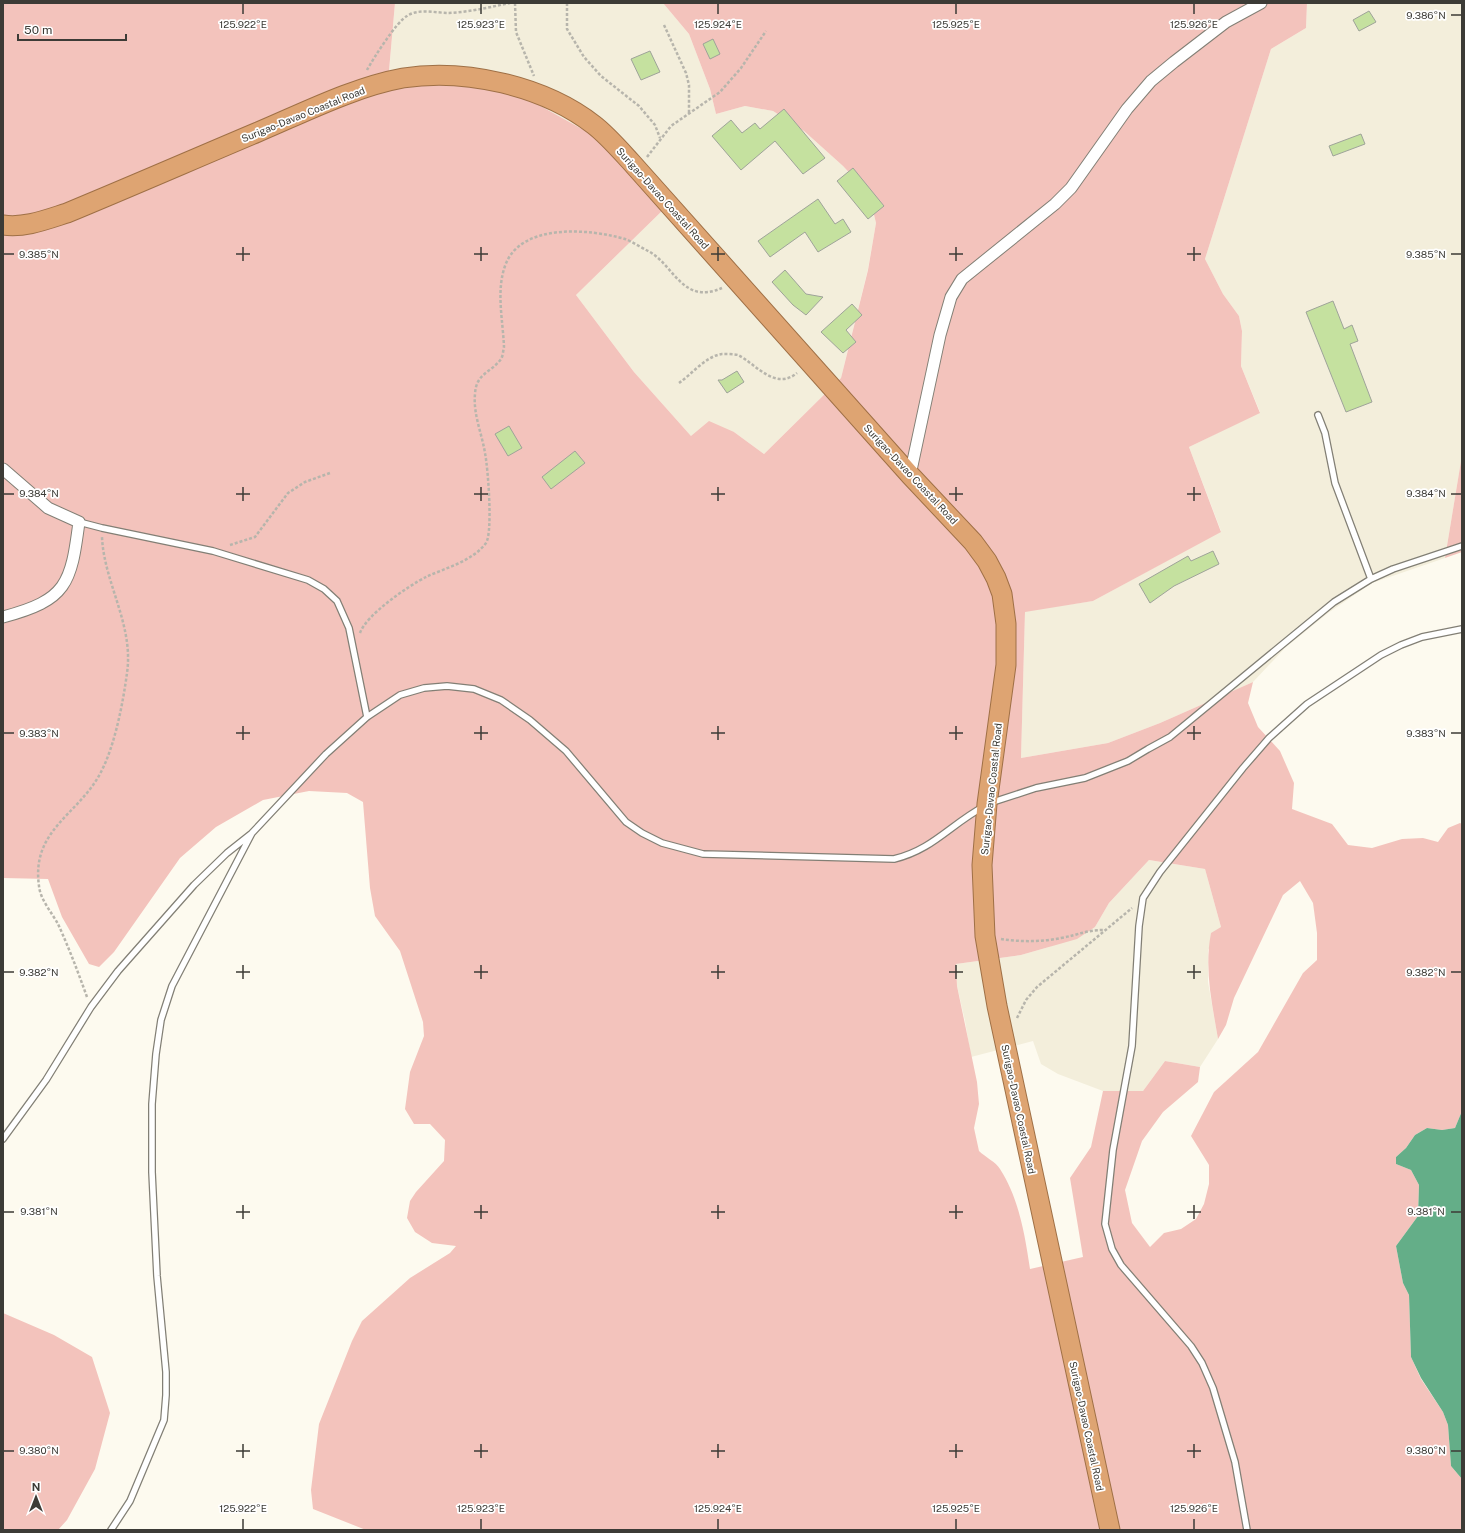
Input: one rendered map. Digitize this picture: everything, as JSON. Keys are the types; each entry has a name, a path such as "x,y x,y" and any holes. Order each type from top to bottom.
{"highway":[{"name":"Surigao-Davao Coastal Road","path":"3,225 15,227 36,223 66,214 353,93 402,78 427,76 460,77 506,83 540,93 548,96 594,125 636,166 910,475 974,542 988,561 1002,594 1006,624 1006,665 987,804 982,865 985,936 996,1006 1006,1044 1110,1530"}],"street":[{"path":"910,475 940,335 951,296 962,279 1066,193 1083,172 1127,109 1152,81 1191,47 1226,22 1261,3"},
{"path":"3,469 48,508 79,522 74,560 69,575 61,590 37,606 3,617"}],"lane":[{"path":"1318,415 1325,433 1335,483 1371,579"},
{"path":"79,522 213,551 308,580 324,588 337,601 344,614 354,653 367,718"},
{"path":"3,1139 46,1080 91,1007 118,971 194,885 227,853 252,833 326,754 367,718 400,696 424,688 447,686 474,689 501,700 530,720 566,752 626,822 662,843 703,854 894,859 922,850 970,814 987,804 1036,788 1085,778 1128,761 1170,737 1334,602 1371,579 1412,562 1462,546"},
{"path":"1248,1530 1235,1462 1212,1388 1202,1363 1191,1346 1121,1265 1112,1250 1105,1224 1113,1150 1132,1046 1139,926 1143,898 1160,872 1243,768 1269,738 1307,704 1381,655 1401,645 1422,637 1462,629"},
{"path":"111,1530 130,1502 164,1420 166,1372 157,1276 152,1172 152,1104 156,1054 161,1020 172,986 252,833"}],"path":[{"path":"353,93 374,59 407,16 421,12 449,13 510,3"},
{"path":"515,3 516,32 540,93"},
{"path":"567,3 567,28 584,57 601,76 639,106 654,125 660,138"},
{"path":"664,25 686,72 689,86 689,114"},
{"path":"636,166 649,156 660,138 671,126 720,92 741,68 766,31"},
{"path":"354,653 362,626 372,617 412,586 470,556 480,550 486,542 489,532 486,454 477,417 475,394 476,384 482,375 502,358 504,347 501,294 502,277 506,264 512,254 522,244 534,237 550,232 597,234 627,240 651,253 663,263 678,282 690,288 714,292 738,282"},
{"path":"679,383 711,358 721,354 736,354 768,376 777,378 795,375 810,363"},
{"path":"213,551 254,537 288,493 305,482 330,473"},
{"path":"91,1007 72,955 39,889 37,870 46,839 62,818 82,800 101,772 114,740 124,689 128,652 125,628 103,552 102,528"},
{"path":"1006,1044 1017,1017 1026,1000 1034,991 1143,898"},
{"path":"985,936 1012,941 1026,941 1060,938 1089,930 1104,930"}],"shaded area":[{"path":"3,3 395,3 388,82 488,85 537,104 591,134 625,165 664,209 576,295 634,372 691,436 709,421 734,432 764,454 841,378 868,270 876,223 869,194 843,166 804,131 773,111 745,106 716,114 710,89 689,34 663,3 1307,3 1306,28 1271,49 1205,259 1223,294 1239,316 1242,331 1241,366 1260,413 1189,447 1221,532 1093,601 1025,612 1021,758 1108,743 1160,723 1253,682 1248,703 1258,727 1280,751 1294,783 1292,809 1332,824 1348,845 1372,848 1402,839 1423,838 1438,842 1448,828 1460,823 1462,824 1462,1111 1455,1128 1442,1130 1427,1128 1415,1135 1406,1148 1396,1157 1396,1164 1411,1170 1419,1185 1418,1216 1396,1246 1403,1283 1409,1295 1411,1357 1421,1379 1443,1412 1448,1425 1451,1466 1462,1479 1462,1530 366,1530 313,1509 311,1490 319,1424 352,1341 362,1321 410,1278 450,1253 456,1246 432,1243 415,1232 407,1218 410,1201 416,1192 444,1161 445,1140 430,1124 414,1124 405,1109 410,1072 424,1036 423,1022 400,951 375,916 370,888 363,802 347,793 309,791 263,800 216,827 180,858 114,952 99,967 89,964 62,917 48,879 3,878","holes":["1149,860 1205,869 1221,927 1211,933 1208,960 1211,999 1218,1039 1226,1025 1234,998 1283,895 1300,881 1313,903 1317,933 1317,960 1303,973 1258,1052 1214,1092 1191,1136 1209,1165 1209,1184 1204,1204 1196,1219 1181,1229 1164,1233 1150,1247 1132,1223 1125,1190 1142,1141 1163,1112 1198,1082 1200,1067 1165,1061 1143,1091 1103,1091 1091,1147 1070,1178 1083,1257 1030,1269 1017,1205 1007,1180 998,1166 979,1151 974,1128 979,1104 977,1082 957,986 956,964 1021,955 1077,939 1095,927 1109,903"]},
{"path":"395,3 663,3 689,34 710,89 716,114 745,106 773,111 804,131 843,166 869,194 876,223 868,269 841,378 764,454 734,432 691,436 634,372 576,295 664,209 591,134 537,104 388,83"},
{"path":"1307,3 1462,3 1462,455 1445,558 1372,583 1328,613 1285,648 1253,682 1160,723 1108,743 1021,758 1025,611 1093,601 1221,531 1189,447 1260,412 1241,366 1242,331 1239,316 1223,294 1205,259 1271,49 1306,28"},
{"path":"1462,455 1462,552 1445,558"},
{"path":"1149,860 1205,869 1221,927 1208,950 1208,982 1218,1039 1200,1067 1165,1061 1143,1091 1103,1091 1058,1074 1041,1064 1033,1041 971,1057 957,986 956,964 1021,955 1049,947 1095,927 1109,903"},
{"path":"1462,1111 1462,1479 1451,1466 1448,1425 1443,1412 1421,1378 1411,1357 1409,1295 1403,1283 1396,1246 1418,1216 1419,1185 1411,1170 1396,1164 1396,1157 1406,1148 1415,1135 1427,1128 1442,1130 1455,1128"},
{"path":"3,1313 54,1335 92,1357 110,1413 95,1469 67,1520 58,1530 3,1530"}],"building":[{"path":"1369,11 1376,22 1359,31 1353,20"},
{"path":"713,39 720,54 710,59 703,44"},
{"path":"650,51 660,72 641,80 631,59"},
{"path":"784,109 825,158 803,174 775,141 741,170 712,136 731,120 742,133 755,123 760,129"},
{"path":"1361,134 1365,144 1333,156 1329,146"},
{"path":"853,168 884,206 868,219 837,181"},
{"path":"818,199 835,224 843,219 851,232 818,252 805,232 770,257 758,241"},
{"path":"785,270 806,294 823,297 806,315 793,305 772,282"},
{"path":"1333,301 1344,329 1352,325 1358,341 1350,344 1372,402 1346,412 1306,312"},
{"path":"852,304 862,315 846,330 856,342 843,353 821,332"},
{"path":"737,371 744,382 727,393 718,380 722,380"},
{"path":"509,426 522,448 508,456 495,434"},
{"path":"575,451 585,463 551,489 542,477"},
{"path":"1213,551 1219,564 1174,586 1150,603 1139,584 1188,556 1191,561"}]}
